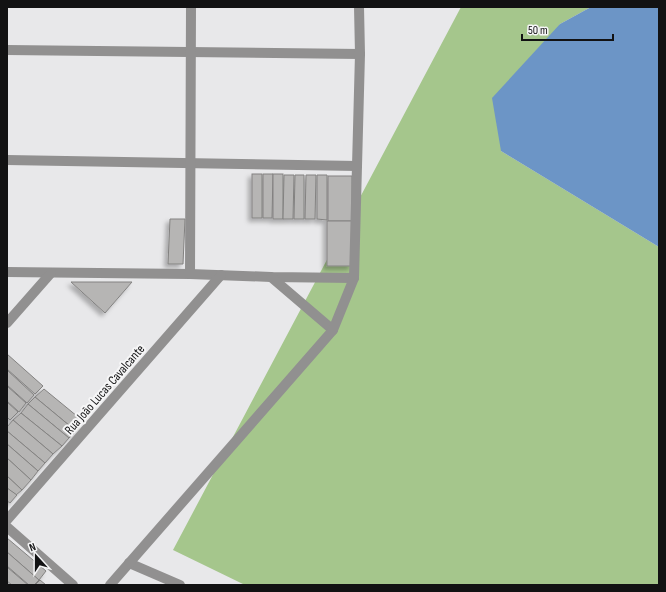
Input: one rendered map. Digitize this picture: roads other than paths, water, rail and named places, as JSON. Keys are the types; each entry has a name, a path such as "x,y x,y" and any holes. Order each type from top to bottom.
{"street":[{"path":"190,274 191,7"},
{"path":"110,585 334,330 354,278 360,54 359,7"},
{"path":"7,50 360,54"},
{"path":"7,160 357,166"},
{"path":"7,272 354,278"},
{"path":"7,323 51,273"},
{"name":"Rua João Lucas Cavalcante","path":"7,520 221,275"},
{"path":"271,277 334,330"},
{"path":"7,527 74,585"},
{"path":"129,563 180,585"}],"water":[{"path":"591,7 659,7 659,247 501,151 492,98 560,24"}]}
